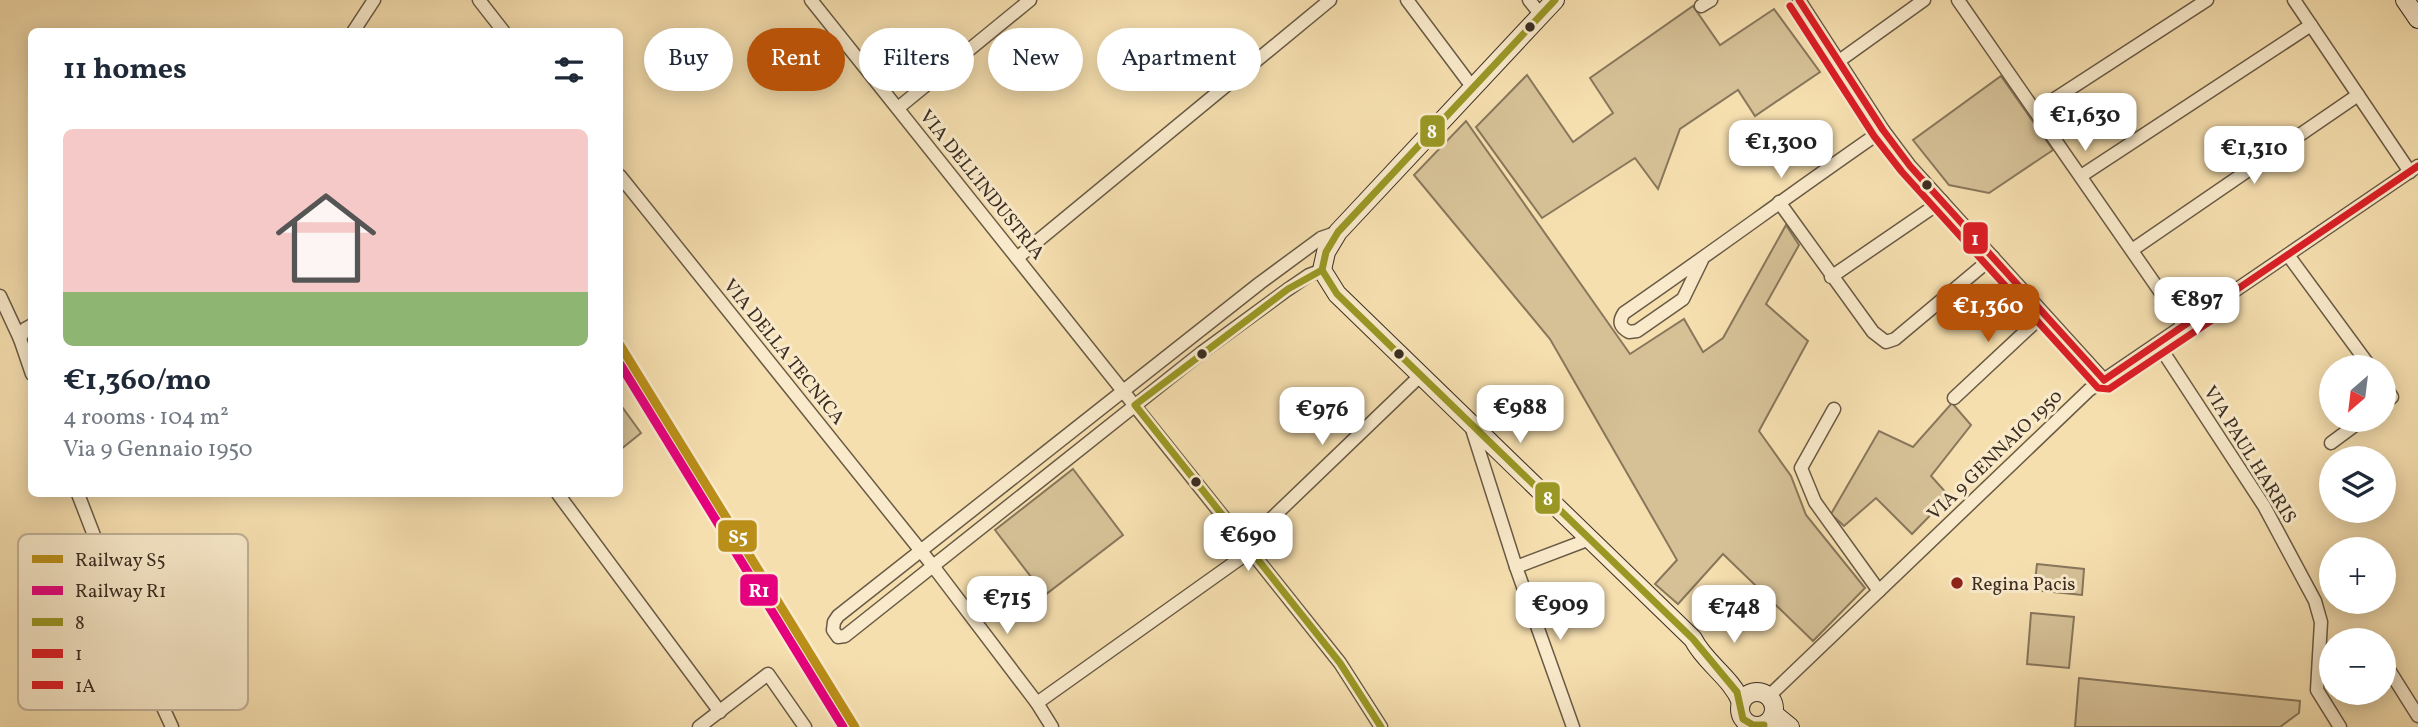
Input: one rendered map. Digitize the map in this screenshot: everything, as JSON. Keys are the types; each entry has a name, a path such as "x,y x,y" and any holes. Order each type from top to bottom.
{"street":[{"path":"356,28 374,0"},
{"path":"479,0 501,28"},
{"name":"VIA DELL'INDUSTRIA","path":"811,0 1340,663 1381,727"},
{"path":"898,108 1030,0"},
{"path":"1017,258 1330,0"},
{"path":"1407,0 1473,88"},
{"path":"1529,0 1541,15"},
{"path":"1555,0 1338,232 1326,252 1322,270 1337,294 1420,375 1693,639 1703,641 1758,713 1790,727"},
{"path":"1799,0 1883,130 1910,166 2104,380 2414,169 2358,95 2294,0"},
{"path":"1839,61 1924,0"},
{"path":"1958,0 2184,326"},
{"path":"2036,111 2207,0"},
{"path":"2405,0 2418,19"},
{"path":"2081,176 2311,25"},
{"path":"2132,250 2358,95"},
{"path":"1702,260 1683,299 1637,331 1629,332 1624,329 1620,319 1624,313 1883,130"},
{"name":"VIA DELLA TECNICA","path":"623,180 933,566 1037,703 1052,727"},
{"path":"1831,277 1942,201"},
{"path":"1779,202 1873,332 1886,342 1895,339 1993,257"},
{"path":"1322,270 1308,275 1201,353 845,636 838,637 833,630 838,616 1270,276 1321,238 1338,232"},
{"path":"2288,255 2361,355"},
{"path":"0,296 28,362"},
{"path":"1954,398 2044,314"},
{"path":"20,339 28,327"},
{"name":"VIA PAUL HARRIS","path":"2158,344 2264,506 2315,601 2321,622 2317,690 2340,727"},
{"path":"1037,703 1249,547 1420,375"},
{"name":"VIA 9 GENNAIO 1950","path":"1758,713 1879,590 2068,408 2104,380"},
{"path":"1834,409 1801,468 1815,502 1879,590"},
{"path":"1470,423 1516,567 1573,727"},
{"path":"2332,443 2346,432"},
{"path":"79,497 93,534"},
{"path":"560,497 720,712"},
{"path":"1516,567 1590,539"},
{"path":"699,727 768,674 805,727"},
{"path":"2396,681 2417,713"},
{"path":"164,710 172,727"}],"shaded area":[{"path":"1693,6 1720,45 1774,9 1820,72 1755,116 1738,90 1680,129 1658,189 1635,158 1542,218 1476,127 1527,75 1573,142 1613,113 1590,78"},
{"path":"2001,76 2053,150 1989,193 1949,185 1913,140"},
{"path":"1466,121 1630,354 1684,319 1703,352 1723,338 1786,225 1799,245 1766,304 1808,341 1759,431 1791,476 1806,515 1865,588 1813,641 1723,554 1678,604 1655,584 1677,560 1550,339 1414,175"},
{"path":"1952,403 1971,425 1931,476 1949,496 1912,534 1876,498 1844,526 1831,514 1879,431 1913,447"},
{"path":"623,408 641,433 623,448"},
{"path":"1073,469 1123,535 1045,595 995,530"},
{"path":"2037,564 2084,569 2082,595 2034,590"},
{"path":"2031,613 2074,617 2069,668 2027,664"},
{"path":"2079,678 2300,701 2299,713 2280,727 2075,727"}],"rail line":[{"name":"S5","path":"623,350 855,727"},
{"name":"R1","path":"623,369 843,727"}],"transit line":[{"name":"8","path":"1322,270 1326,252 1338,232 1555,0"},
{"name":"1","path":"1799,0 1883,130 1910,166 2104,380"},
{"name":"1A","path":"1790,6 1874,136 1902,172 2098,388 2109,389 2224,312"},
{"name":"1","path":"2104,380 2418,166"},
{"name":"8","path":"1322,270 1337,294 1693,639 1737,692 1743,719 1753,725 1764,725"},
{"name":"8","path":"1322,270 1288,289 1135,405 1340,663 1381,727"}],"place":[{"name":"Regina Pacis","path":"1957,583"}]}
